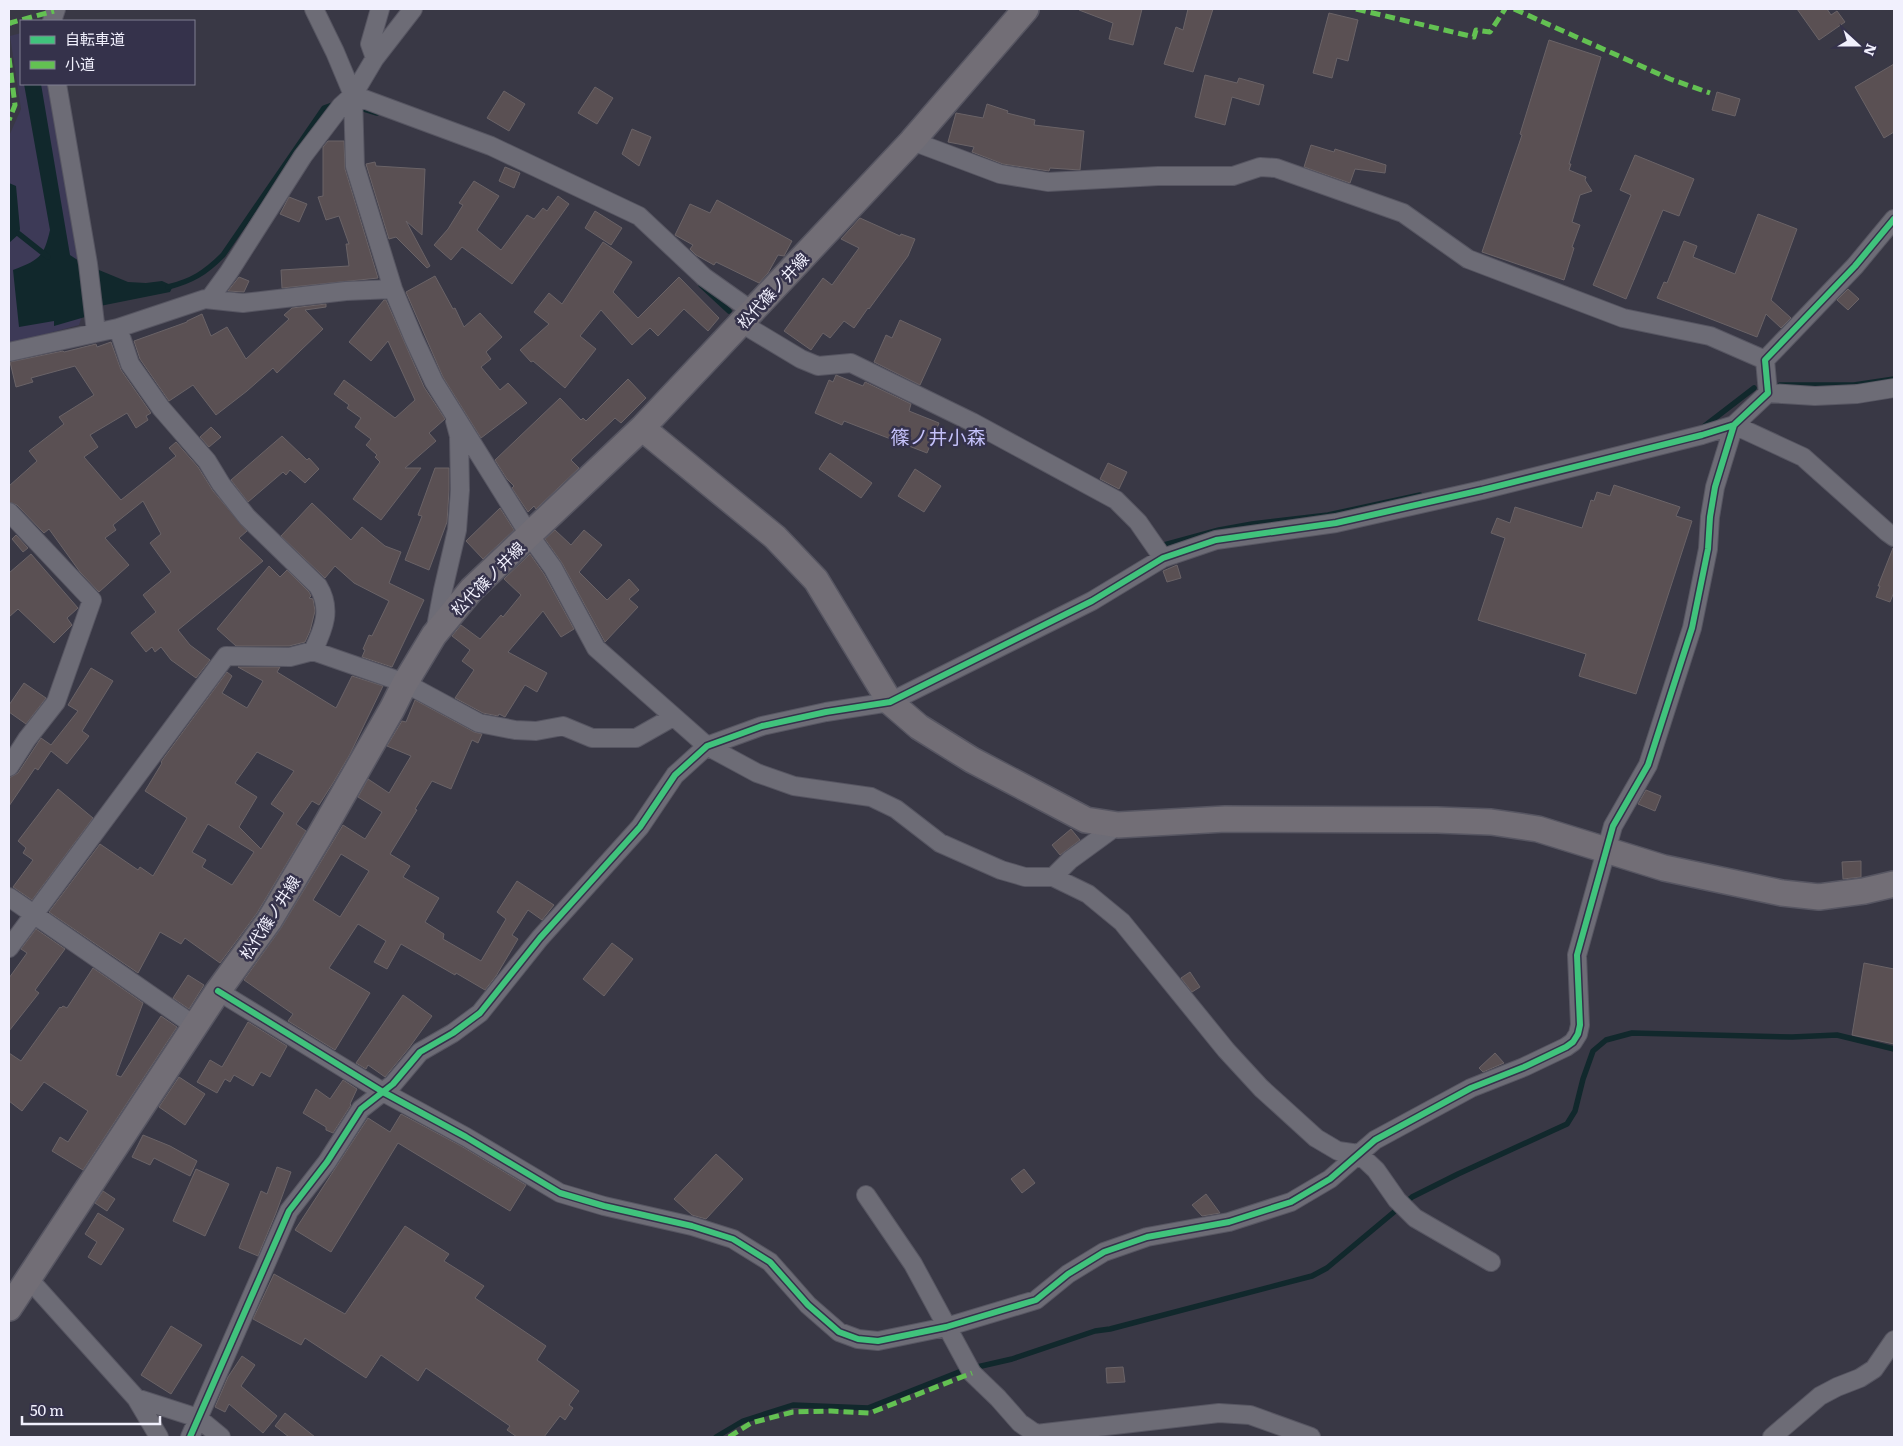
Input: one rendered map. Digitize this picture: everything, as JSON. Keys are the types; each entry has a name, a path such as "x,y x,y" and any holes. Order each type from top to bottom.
{"main road":[{"name":"松代篠ノ井線","path":"16,1290 218,991 273,914 320,836 392,710 405,683 434,635 472,589 642,428 912,141 1026,9"},
{"path":"642,428 776,537 816,580 890,702 918,727 972,760 1086,820 1118,825 1225,819 1491,822 1538,829 1664,868 1782,893 1819,897 1864,891 1894,884"}],"street":[{"path":"314,9 335,52 352,95 355,166 393,289 430,373 530,536 553,568 596,648 706,746 757,772 794,786 871,796 896,809 940,843 1000,870 1025,877 1053,877 1088,894 1122,922 1226,1050 1261,1088 1316,1138 1338,1151 1359,1154 1376,1170 1402,1205 1415,1218 1492,1262"},
{"path":"375,58 370,44 380,9"},
{"path":"210,298 229,272 303,156 341,106 352,95 375,58 413,9"},
{"path":"57,85 88,264 95,325"},
{"path":"352,95 491,146 639,216 746,317 800,359 818,366 851,363 972,422 1116,500 1138,522 1163,558"},
{"path":"912,141 1000,174 1048,182 1158,176 1233,176 1260,167 1276,168 1403,213 1468,259 1623,318 1710,336 1765,360"},
{"path":"1768,393 1765,360 1855,266 1894,219"},
{"path":"9,352 95,325 118,328 210,298 243,302 346,291 393,289"},
{"path":"118,328 130,364 161,408 206,461 247,516 318,586 325,598 325,612 322,631 313,652"},
{"path":"190,1437 288,1211 327,1162 361,1109 393,1084 420,1052 454,1033 480,1013 540,938 640,827 674,775 706,746 762,726 826,712 890,702 1092,600 1163,558 1216,540 1336,522 1482,490 1702,435 1734,425 1768,393 1815,396 1857,394 1894,388"},
{"path":"434,635 457,530 460,490 459,436 453,411"},
{"path":"1734,425 1803,458 1894,537"},
{"path":"218,991 383,1092 466,1137 560,1192 604,1206 692,1226 733,1239 770,1262 808,1305 839,1332 858,1339 878,1341 946,1327 1036,1300 1068,1274 1104,1252 1147,1238 1228,1222 1291,1202 1330,1180 1374,1140 1471,1088 1524,1067 1573,1042 1578,1034 1580,1025 1577,955 1605,849 1613,826 1648,765 1692,628 1708,549 1710,517 1715,487 1734,425"},
{"path":"9,512 92,600 56,702 27,739 9,767"},
{"path":"9,948 226,656 290,657 313,652 405,683 479,723 515,730 536,731 562,726 592,738 636,738 673,717"},
{"path":"1053,877 1070,860 1118,825"},
{"path":"9,897 195,1026"},
{"path":"866,1195 913,1264 970,1368 1020,1423 1036,1434 1219,1413 1250,1415 1311,1437"},
{"path":"16,1290 136,1398 159,1437"},
{"path":"1772,1437 1820,1396 1860,1378 1874,1368 1894,1340"},
{"path":"136,1398 198,1418 221,1437"}],"shaded area":[{"path":"20,33 20,85 49,85 80,264 84,310 79,325 9,344 9,136 21,109 10,36"},
{"path":"24,85 41,85 70,255 82,263 128,282 146,283 162,281 173,286 170,292 100,306 85,317 54,326 54,321 19,327 13,270 35,260 43,252 50,230"},
{"path":"9,183 16,186 20,229 19,234 9,243"}],"building":[{"path":"1079,9 1142,9 1133,45 1109,39 1113,23"},
{"path":"1188,9 1213,9 1193,72 1164,64 1176,27 1183,30"},
{"path":"1797,9 1827,9 1831,15 1837,11 1845,22 1819,40"},
{"path":"1329,13 1358,20 1348,61 1337,58 1332,78 1313,73"},
{"path":"1549,40 1601,57 1569,164 1571,164 1569,170 1586,177 1585,180 1592,191 1580,195 1572,222 1580,225 1572,247 1574,248 1564,280 1482,252 1522,135 1520,134"},
{"path":"1894,64 1894,132 1884,138 1855,87"},
{"path":"1205,75 1237,83 1239,78 1264,85 1259,105 1232,97 1225,125 1195,117"},
{"path":"595,87 613,98 597,124 578,113"},
{"path":"504,91 525,104 509,131 487,118"},
{"path":"1717,92 1740,99 1735,116 1712,110"},
{"path":"987,104 1008,111 1007,113 1035,120 1034,125 1084,131 1080,170 1050,168 1049,171 1003,164 972,152 974,147 948,142 956,113 983,118"},
{"path":"632,129 651,137 639,166 622,154"},
{"path":"328,141 344,141 345,169 378,278 282,288 281,270 349,266 346,244 349,244 339,216 326,220 318,197 323,196 323,147"},
{"path":"1311,145 1334,152 1335,149 1386,165 1385,173 1355,169 1350,183 1304,167"},
{"path":"1635,155 1694,179 1679,216 1663,210 1626,299 1593,285 1631,195 1620,190"},
{"path":"375,162 376,166 425,169 422,235 406,221 430,266 427,268 396,237 389,239 366,164"},
{"path":"505,167 520,173 514,188 499,181"},
{"path":"474,181 499,196 477,230 501,250 527,215 534,219 543,208 547,211 558,196 569,204 512,284 462,247 451,260 434,245 448,229 463,205 459,203"},
{"path":"289,197 307,204 299,222 280,214"},
{"path":"717,200 792,241 784,256 778,255 768,273 759,283 716,262 714,265 696,255 690,249 693,245 675,235 690,204 710,213"},
{"path":"595,211 622,228 611,245 585,228"},
{"path":"1758,214 1797,229 1771,300 1791,318 1781,328 1766,314 1757,337 1657,298 1664,282 1667,283 1684,241 1697,246 1693,257 1735,274"},
{"path":"860,218 900,236 901,234 915,239 908,256 854,328 844,321 830,338 823,333 811,350 784,331 823,278 832,285 859,248 841,239"},
{"path":"603,242 632,262 613,292 638,318 679,277 719,318 708,331 684,309 658,336 650,328 632,345 601,310 580,336 596,349 565,388 533,361 531,362 520,350 549,324 534,312 549,293 562,304"},
{"path":"435,276 453,309 455,308 464,327 480,313 502,337 486,352 491,359 481,367 500,390 508,383 527,403 481,438 443,377 406,292"},
{"path":"239,277 249,281 244,292 228,291"},
{"path":"1848,289 1859,299 1848,310 1837,300"},
{"path":"384,300 386,300 424,387 445,419 429,433 436,441 405,468 421,468 381,520 353,499 380,462 375,457 377,455 366,445 371,439 355,427 361,418 347,408 349,405 334,394 344,380 395,418 415,400 388,341 371,361 349,342"},
{"path":"326,304 326,307 305,310 323,329 277,373 273,368 216,415 193,385 169,401 140,359 134,341 187,322 202,314 211,336 227,327 246,359 289,319 284,315 292,308"},
{"path":"900,320 941,339 920,385 874,362 886,335 892,338"},
{"path":"111,342 121,370 151,413 146,416 148,420 136,428 127,413 90,435 98,447 84,457 121,500 176,456 169,448 176,442 198,467 213,491 247,531 239,538 263,561 178,630 190,645 210,660 196,678 171,660 161,647 155,652 152,647 146,652 131,633 156,612 143,595 171,572 150,543 161,534 143,501 113,525 116,530 105,538 129,565 99,592 80,572 49,529 44,533 17,505 9,502 9,486 37,461 29,451 64,424 59,417 94,395 75,366 31,378 33,382 16,387 10,362 96,344 97,347"},
{"path":"836,375 863,386 865,382 911,404 909,411 939,423 927,453 844,421 842,425 815,413 829,380 833,382"},
{"path":"628,379 646,398 621,423 615,418 571,460 579,468 536,509 534,506 528,512 512,488 514,486 507,479 495,460 560,398 581,420 583,418 586,421"},
{"path":"211,427 221,437 209,447 200,437"},
{"path":"282,436 307,460 309,458 319,469 305,483 290,470 286,475 283,472 248,502 231,480"},
{"path":"830,453 872,483 861,498 819,469"},
{"path":"1108,463 1127,472 1119,489 1100,479"},
{"path":"435,468 449,468 449,490 447,522 429,570 405,560 422,516 418,515"},
{"path":"915,469 941,486 924,512 898,496"},
{"path":"1614,485 1680,507 1676,516 1692,521 1636,694 1579,676 1586,654 1478,620 1505,538 1491,533 1497,518 1510,523 1515,507 1582,528 1591,500 1594,501 1597,492 1610,496"},
{"path":"312,503 351,540 362,527 385,546 401,552 389,583 424,600 392,667 362,657 369,635 372,636 389,601 354,583 335,566 325,578 281,536"},
{"path":"500,508 514,530 483,559 466,541"},
{"path":"555,530 571,545 584,530 602,545 579,572 607,600 629,579 639,590 629,599 638,607 605,642 562,563 545,539"},
{"path":"16,535 28,548 23,552 12,539"},
{"path":"1893,548 1894,592 1890,602 1876,597 1880,586 1878,586"},
{"path":"31,554 78,608 67,618 72,625 54,643 18,609 9,617 9,573"},
{"path":"530,554 544,574 574,629 561,637 543,611 508,652 547,673 537,692 525,685 505,717 499,714 498,716 483,713 455,698 474,670 462,661 470,650 452,636 461,625 480,639 501,615 503,617 521,595 504,579"},
{"path":"1177,565 1181,578 1167,582 1163,571"},
{"path":"269,566 280,577 287,570 309,592 311,596 309,598 313,599 315,611 310,631 305,642 289,646 236,646 217,629"},
{"path":"238,667 280,667 277,672 336,708 352,676 383,686 350,754 333,783 319,805 312,801 296,824 306,831 257,913 220,963 185,938 181,944 160,932 138,973 49,912 100,844 138,870 140,867 153,876 187,818 145,791 161,762 227,672 232,676 222,693 247,708 263,681","holes":["257,752 294,771 271,804 284,813 261,849 239,827 257,797 235,783","208,824 254,852 232,885 202,867 206,860 192,852"]},
{"path":"91,668 113,681 82,731 89,736 67,764 51,751 38,770 35,768 9,806 9,778 18,773 41,738 51,745 78,711 68,705"},
{"path":"24,683 46,698 26,724 9,712 9,705"},
{"path":"415,700 474,732 482,734 478,743 472,740 451,789 432,781 390,854 410,866 403,877 439,898 425,922 444,934 443,939 481,961 506,919 497,912 517,881 554,905 542,920 528,910 512,935 518,939 496,976 485,990 401,944 387,969 374,962 386,941 358,924 329,968 370,993 335,1050 288,1021 293,1014 244,980 281,928 343,825 365,839 382,812 358,797 368,779 389,793 411,756 387,746 402,721 406,722","holes":["341,854 369,871 340,917 313,900"]},
{"path":"58,789 93,818 32,900 13,887 33,860 23,853 26,848 18,841"},
{"path":"1646,790 1661,796 1655,811 1638,804"},
{"path":"1071,829 1080,840 1060,855 1052,845"},
{"path":"1861,861 1861,877 1843,879 1842,862"},
{"path":"36,929 65,949 35,990 39,993 9,1031 9,978 27,953 21,949"},
{"path":"612,943 633,959 604,996 583,979"},
{"path":"1864,963 1894,969 1894,1044 1852,1035"},
{"path":"93,968 143,1003 116,1075 121,1077 161,1016 177,1027 83,1170 52,1151 60,1137 68,1142 88,1111 44,1082 22,1111 9,1101 9,1053 21,1061 60,1007 67,1008"},
{"path":"1190,972 1200,987 1192,992 1181,978"},
{"path":"188,975 204,985 189,1009 173,998"},
{"path":"403,995 432,1016 385,1077 368,1065 366,1069 356,1063"},
{"path":"248,1022 287,1046 270,1077 261,1072 253,1086 234,1075 230,1082 225,1079 217,1093 197,1082 210,1060 222,1067"},
{"path":"1495,1053 1504,1063 1483,1072 1479,1068"},
{"path":"179,1077 205,1094 185,1125 159,1107"},
{"path":"343,1080 357,1089 351,1105 333,1133 303,1113 316,1089 330,1099"},
{"path":"401,1114 461,1146 526,1185 510,1211 398,1143 331,1252 295,1230 368,1118 390,1132"},
{"path":"143,1135 170,1146 197,1161 190,1176 154,1158 150,1165 132,1157"},
{"path":"716,1154 743,1179 706,1219 692,1215 674,1199"},
{"path":"277,1167 291,1172 258,1256 239,1248 261,1191 267,1194"},
{"path":"196,1169 229,1184 205,1236 173,1221"},
{"path":"1024,1169 1035,1183 1022,1193 1011,1179"},
{"path":"103,1191 115,1199 107,1211 95,1203"},
{"path":"1206,1194 1220,1213 1202,1216 1192,1205"},
{"path":"98,1213 124,1229 101,1265 88,1257 97,1242 85,1234"},
{"path":"405,1226 449,1254 444,1261 484,1286 475,1298 546,1346 537,1360 579,1391 569,1405 573,1408 565,1420 560,1416 544,1437 517,1437 507,1430 510,1426 426,1368 418,1381 381,1355 366,1378 305,1338 301,1345 253,1319 274,1274 345,1314"},
{"path":"171,1326 202,1345 171,1394 141,1375"},
{"path":"242,1356 255,1365 241,1386 277,1416 263,1433 229,1404 225,1412 215,1407 228,1377"},
{"path":"1123,1367 1125,1382 1107,1383 1106,1368"},
{"path":"285,1413 315,1437 289,1437 275,1426"}],"waterway":[{"path":"168,287 198,276 223,255 324,108 335,104"},
{"path":"364,109 377,113"},
{"path":"19,234 48,257"},
{"path":"701,285 729,311"},
{"path":"1780,385 1854,385 1894,379"},
{"path":"1702,428 1754,388"},
{"path":"1164,545 1219,530 1328,515 1420,495"},
{"path":"716,1437 743,1421 793,1405 868,1408 964,1370 1012,1359 1095,1331 1110,1329 1312,1276 1327,1268 1412,1197 1567,1124 1575,1111 1583,1079 1593,1051 1606,1040 1632,1033 1792,1037 1837,1035 1894,1049"}],"marked path":[{"path":"1356,9 1474,37 1476,30 1490,32 1505,9"},
{"path":"1514,9 1670,79 1710,93"},
{"path":"21,20 54,11"},
{"path":"9,25 20,20"},
{"path":"9,58 15,105 9,120"},
{"path":"729,1437 751,1423 793,1412 870,1413 972,1373"}],"cycle path":[{"path":"190,1437 289,1211 327,1162 361,1109 393,1084 420,1052 453,1033 480,1013 540,938 640,827 675,775 707,746 762,726 826,712 890,702 1092,601 1163,558 1216,540 1336,523 1482,490 1702,435 1734,425 1768,393 1765,360 1855,266 1894,219"},
{"path":"218,991 383,1092 466,1137 560,1193 604,1206 692,1226 733,1239 770,1262 808,1305 839,1332 858,1339 878,1341 946,1327 1036,1300 1068,1274 1104,1252 1147,1237 1229,1222 1291,1202 1330,1179 1375,1140 1471,1088 1524,1067 1573,1042 1578,1034 1580,1025 1577,955 1613,826 1648,765 1692,628 1708,549 1710,517 1715,487 1734,425"}],"district":[{"name":"篠ノ井小森","path":"938,436"}]}
